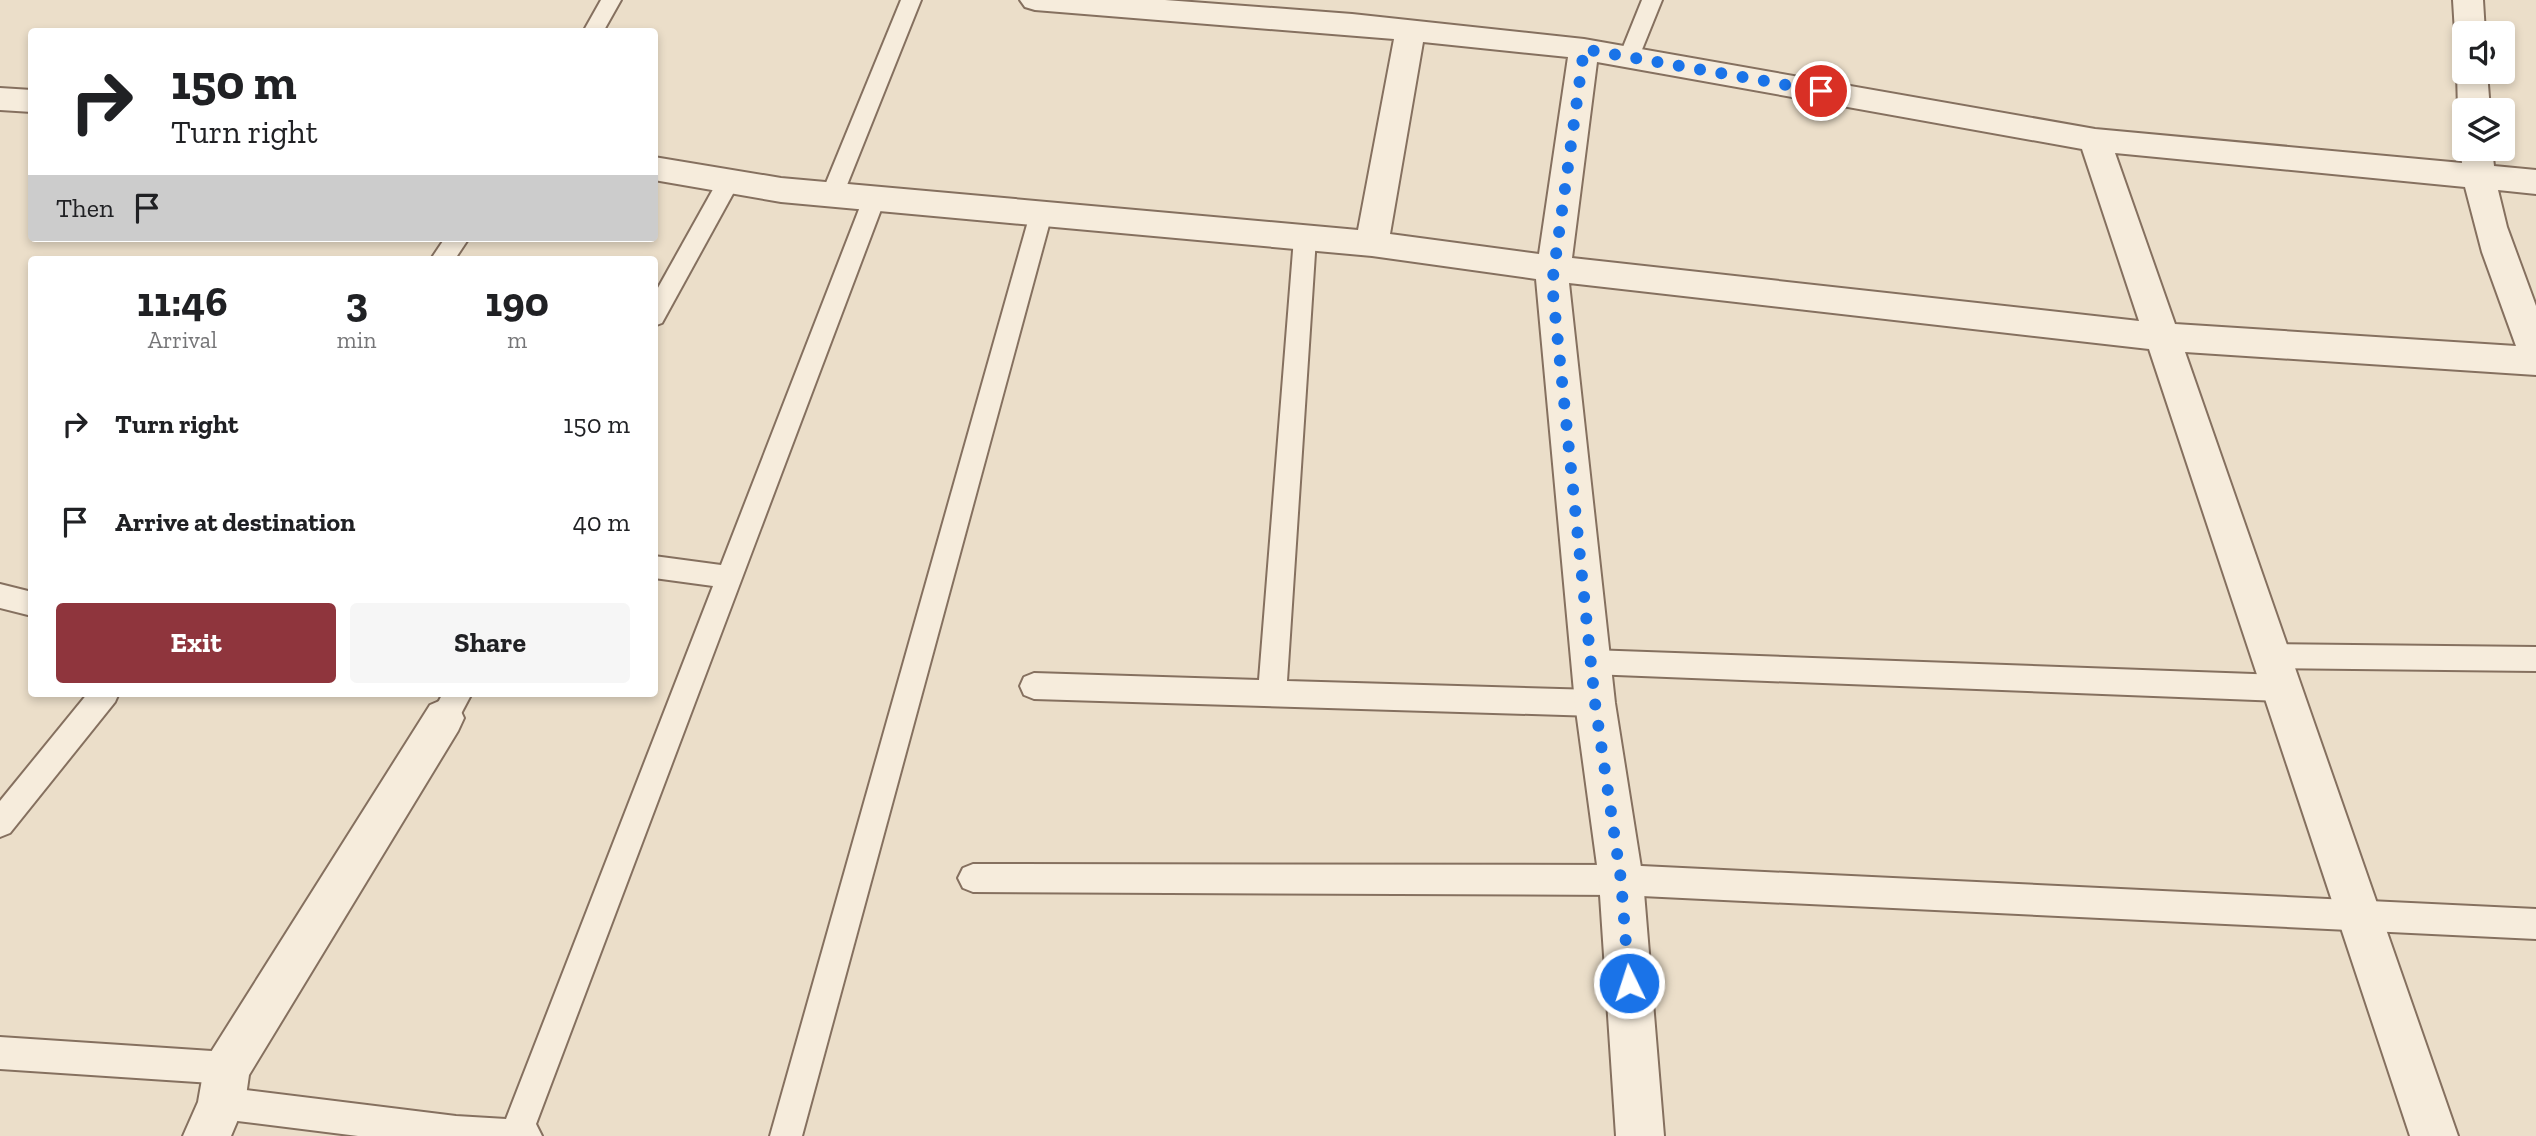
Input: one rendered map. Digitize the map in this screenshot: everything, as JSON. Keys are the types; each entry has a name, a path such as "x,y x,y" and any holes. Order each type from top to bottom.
{"street":[{"path":"1035,0 1410,31 1584,49 2095,141 2477,163 2536,182"},
{"path":"2468,0 2469,21"},
{"path":"1372,244 1410,31"},
{"path":"1584,49 1552,284 1595,703 1621,880 1640,1136"},
{"path":"0,99 28,101"},
{"path":"2095,141 2434,1136"},
{"path":"2477,163 2487,212 2536,352"},
{"path":"658,168 781,190 1372,244 1554,270 2162,337 2536,361"},
{"path":"218,1102 451,706"}],"lane":[{"path":"595,28 611,0"},
{"path":"832,195 911,0"},
{"path":"1629,57 1652,0"},
{"path":"658,310 729,181"},
{"path":"516,1135 874,198"},
{"path":"786,1136 1041,214"},
{"path":"1272,693 1305,238"},
{"path":"444,256 455,242"},
{"path":"658,568 729,577"},
{"path":"0,596 28,603"},
{"path":"1591,662 2276,672 2536,659"},
{"path":"1034,685 1595,703"},
{"path":"0,822 102,697"},
{"path":"973,878 1621,880 2536,924"},
{"path":"0,1053 218,1102 456,1132 526,1136"}],"route":[{"path":"1629,983 1621,880 1595,703 1552,284 1584,49 1821,91"}]}
